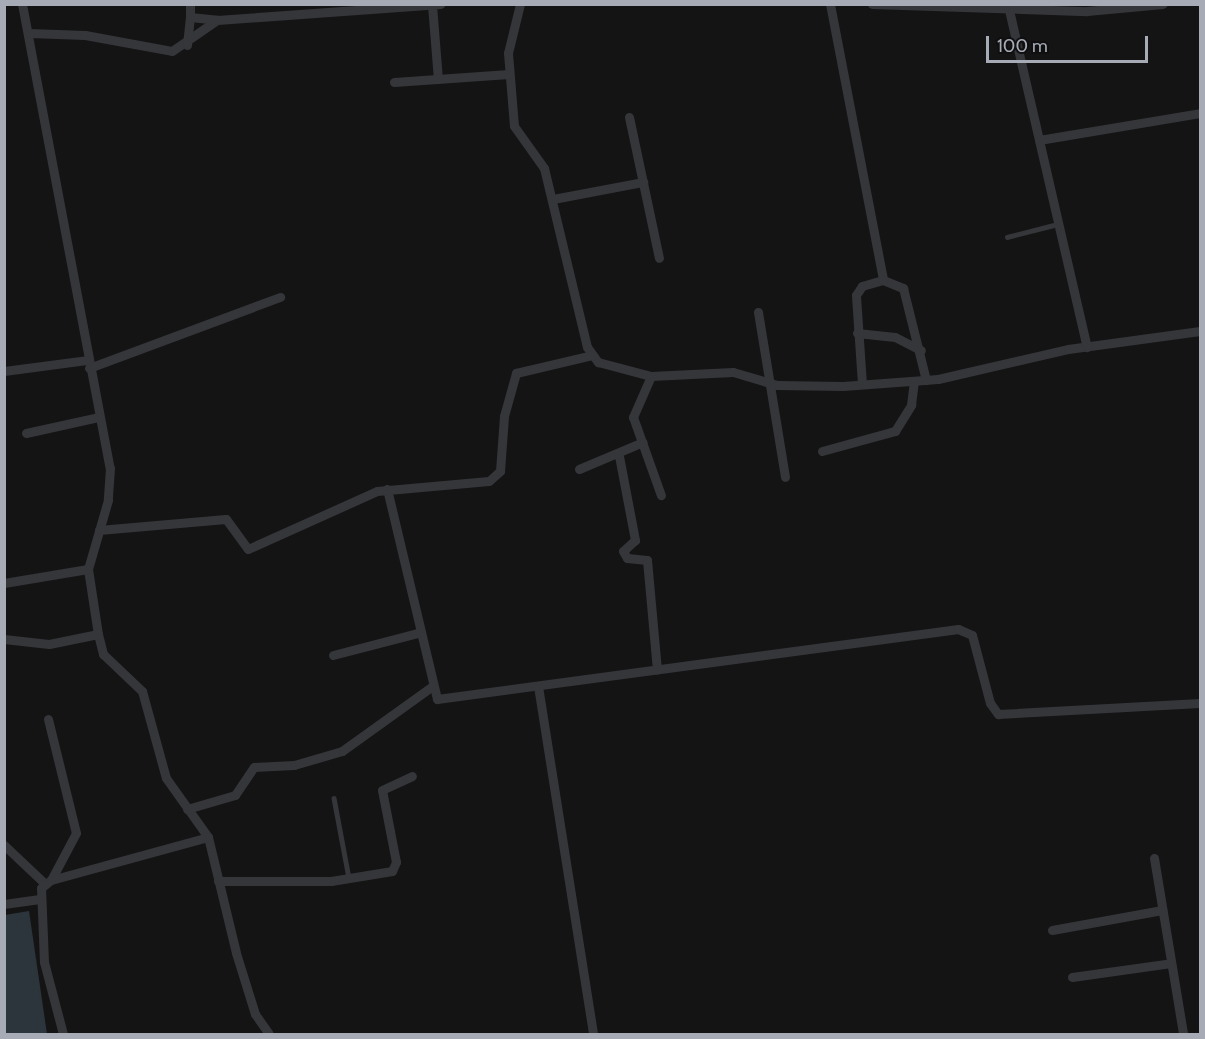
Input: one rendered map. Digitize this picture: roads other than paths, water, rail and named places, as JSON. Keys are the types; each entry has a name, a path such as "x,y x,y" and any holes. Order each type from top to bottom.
{"street":[{"path":"22,4 111,484 88,569 98,634 103,654 142,691 166,778 208,837 255,1014 269,1035"},
{"path":"187,45 190,4"},
{"path":"190,17 217,20 440,4"},
{"path":"520,4 509,38 509,74 514,126 540,158 553,199 592,355 608,366 651,376 733,372 770,382 862,384 914,381 1087,347 1200,331"},
{"path":"830,4 883,280"},
{"path":"872,4 1009,10 1163,4"},
{"path":"432,5 438,79"},
{"path":"1009,10 1087,347"},
{"path":"29,33 105,37 163,51 187,45 217,20"},
{"path":"394,82 509,74"},
{"path":"1039,140 1200,113"},
{"path":"629,117 659,258"},
{"path":"553,199 643,182"},
{"path":"862,384 856,295 862,286 883,280 903,288 921,350 926,380"},
{"path":"4,371 88,364 280,297"},
{"path":"758,312 785,477"},
{"path":"857,333 895,338 921,350"},
{"path":"99,530 226,519 248,549 387,489 470,486 496,477 516,373 592,355"},
{"path":"651,376 633,417 644,442 661,495"},
{"path":"822,451 895,431 912,405 914,381"},
{"path":"26,434 99,417"},
{"path":"579,469 619,456 644,442"},
{"path":"619,456 635,540 623,551 627,558 647,560 657,670"},
{"path":"387,489 430,687 437,699 965,629 998,714 1200,703"},
{"path":"4,583 88,569"},
{"path":"333,655 418,633"},
{"path":"4,639 49,645 98,634"},
{"path":"538,686 593,1035"},
{"path":"187,809 235,795 254,767 294,765 342,751 430,687"},
{"path":"48,719 76,833 40,899 44,962 63,1035"},
{"path":"218,881 349,878 395,867 381,794 412,776"},
{"path":"48,882 208,837"},
{"path":"4,845 48,882"},
{"path":"1154,858 1183,1035"},
{"path":"4,904 40,899"},
{"path":"1052,930 1162,910"},
{"path":"1072,977 1171,963"}],"lane":[{"path":"1007,237 1058,224"},
{"path":"334,798 349,878"}]}
